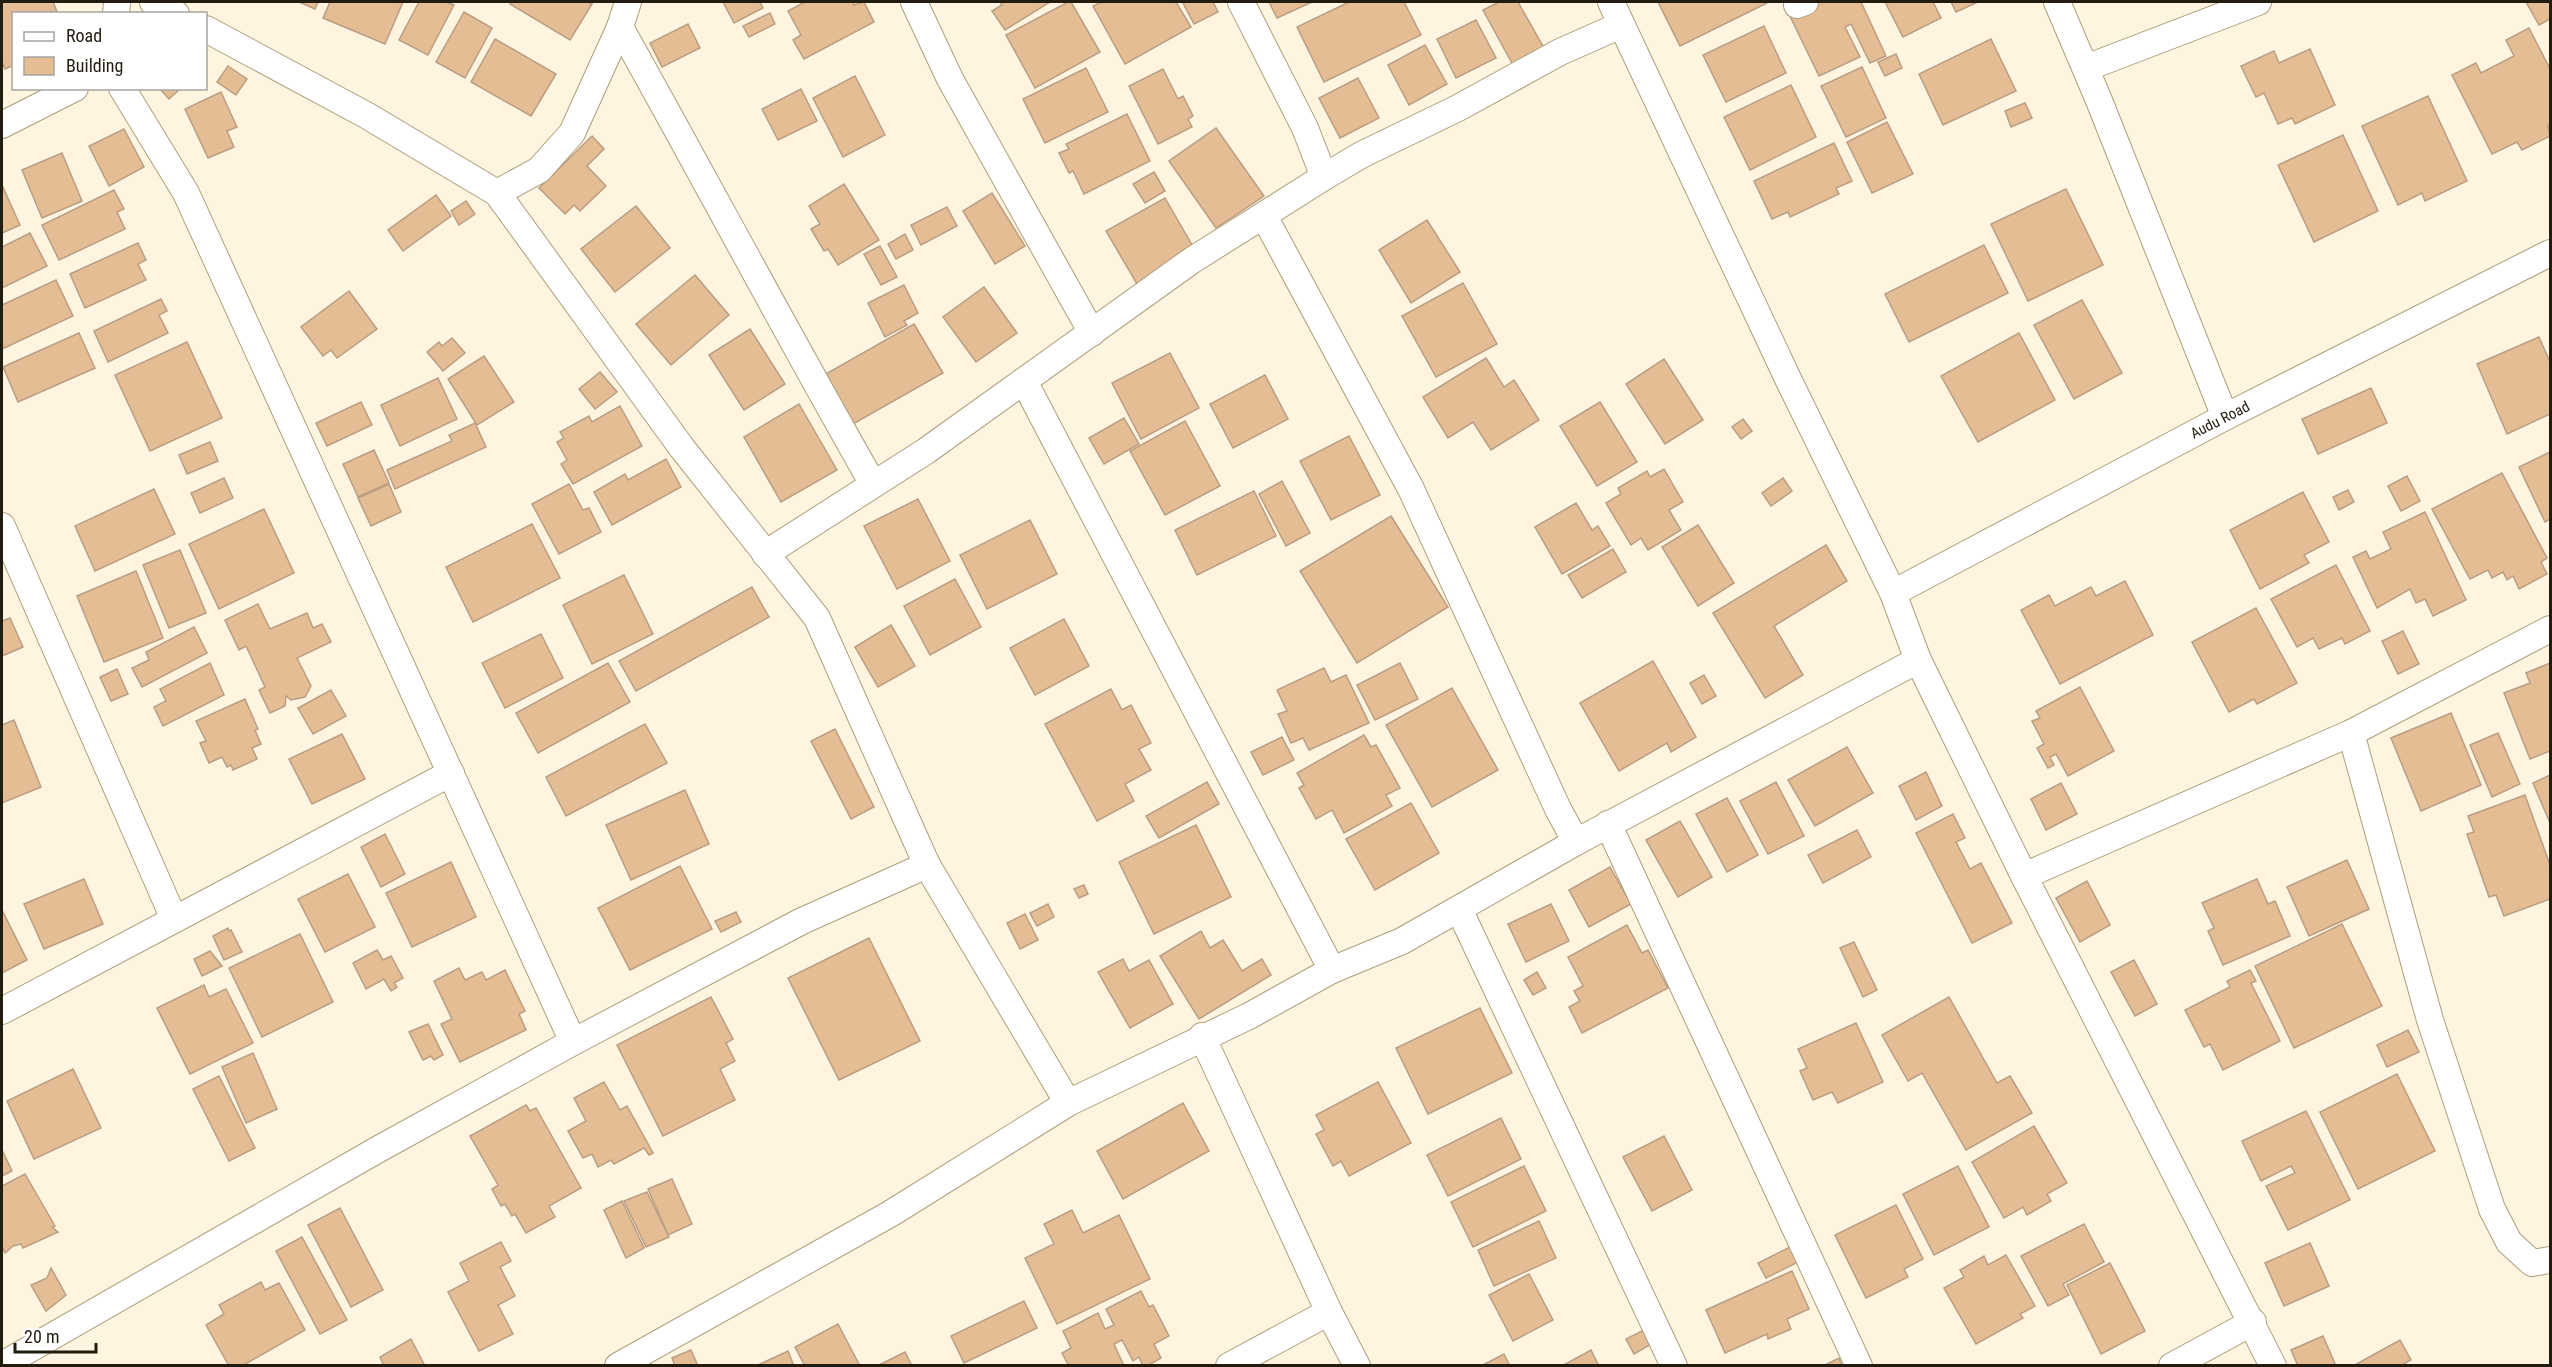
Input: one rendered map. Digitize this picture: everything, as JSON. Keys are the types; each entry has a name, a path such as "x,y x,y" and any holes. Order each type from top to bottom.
{"street":[{"path":"153,2 172,12"},
{"path":"497,193 539,170 572,133 621,27 628,2"},
{"path":"914,2 950,79 1092,333"},
{"path":"1241,2 1305,128 1324,177"},
{"path":"1611,2 1789,381 1893,593 1918,660 2024,876 2274,1365"},
{"path":"2057,2 2086,68 2225,417"},
{"path":"2086,68 2258,2"},
{"path":"765,554 926,451 1191,261 1324,177 1361,155 1458,108 1560,52 1621,25"},
{"path":"621,27 747,255 791,342 869,477"},
{"path":"207,30 366,115 497,193 682,448 817,618 927,865 1068,1103"},
{"path":"2,125 71,90"},
{"path":"123,90 186,193 328,510 573,1042"},
{"path":"1264,216 1411,489 1558,809 1576,842"},
{"name":"Audu Road","path":"1893,593 2225,417 2548,259"},
{"path":"1024,381 1332,970"},
{"path":"2,526 174,919"},
{"path":"2024,876 2351,733 2550,629"},
{"path":"618,1365 890,1214 1068,1103 1202,1036 1249,1016 1332,970 1402,941 1576,842 1918,660"},
{"path":"2351,733 2430,1020 2492,1209 2509,1242 2532,1263 2550,1260"},
{"path":"2,1011 451,773"},
{"path":"1608,825 1859,1365"},
{"path":"2,1365 367,1155 573,1042 802,921 927,865"},
{"path":"1460,909 1674,1365"},
{"path":"1202,1036 1329,1312 1357,1365"},
{"path":"1229,1365 1329,1312"},
{"path":"2172,1365 2253,1322"}],"building":[{"path":"2,2 53,2 57,12 12,12 12,66 5,69 2,62"},
{"path":"299,2 318,2 315,9"},
{"path":"330,2 403,2 385,44 323,18"},
{"path":"419,2 446,2 454,5 428,55 399,40"},
{"path":"511,2 587,2 592,4 570,40 510,4"},
{"path":"723,2 760,2 763,8 734,23"},
{"path":"802,2 853,2 854,5 864,2 874,22 804,59 793,40 801,35 788,11"},
{"path":"1000,2 1050,2 1005,30 992,11 1002,5"},
{"path":"1071,2 1100,52 1035,88 1006,35"},
{"path":"1102,2 1176,2 1191,27 1125,64 1093,6"},
{"path":"1213,2 1218,12 1194,24 1183,3"},
{"path":"1269,2 1312,2 1277,18"},
{"path":"1349,2 1404,2 1421,35 1324,82 1297,27"},
{"path":"1499,2 1518,2 1544,48 1513,65 1483,10"},
{"path":"1658,2 1767,2 1767,3 1680,46"},
{"path":"1809,2 1861,2 1886,56 1870,63 1851,24 1845,27 1860,57 1819,76 1788,12"},
{"path":"1885,2 1933,2 1941,18 1903,37"},
{"path":"1951,2 1978,2 1956,12"},
{"path":"2526,2 2550,2 2550,19 2539,25"},
{"path":"464,12 492,28 465,78 436,62"},
{"path":"770,13 775,24 749,37 743,26"},
{"path":"1476,20 1496,58 1456,78 1437,39"},
{"path":"688,24 700,48 662,67 650,43"},
{"path":"1764,26 1786,73 1726,102 1703,55"},
{"path":"2529,28 2550,69 2550,124 2548,126 2550,136 2522,150 2517,142 2492,154 2452,75 2476,63 2481,73 2514,56 2506,40"},
{"path":"495,39 556,74 531,116 471,82"},
{"path":"1991,39 2016,91 1943,125 1919,74"},
{"path":"1425,45 1447,84 1409,105 1388,65"},
{"path":"2310,49 2335,105 2295,124 2292,118 2278,124 2264,93 2256,97 2241,66 2274,51 2279,63"},
{"path":"1896,54 1902,68 1885,76 1878,62"},
{"path":"228,66 247,79 236,95 217,82"},
{"path":"1862,67 1886,118 1846,137 1821,86"},
{"path":"1086,68 1108,112 1045,143 1023,99"},
{"path":"1163,69 1178,99 1183,96 1193,116 1188,119 1192,127 1158,144 1129,86"},
{"path":"855,76 885,135 843,157 813,98"},
{"path":"1358,78 1379,118 1340,138 1319,98"},
{"path":"1791,85 1816,137 1750,170 1724,117"},
{"path":"801,89 817,121 778,140 762,109"},
{"path":"161,90 179,90 169,99"},
{"path":"221,92 237,127 227,131 234,147 208,158 185,109"},
{"path":"2428,96 2467,181 2425,201 2422,193 2398,205 2362,126"},
{"path":"2025,103 2032,118 2011,127 2005,111"},
{"path":"1127,114 1150,161 1084,194 1073,171 1069,173 1059,153 1069,149 1066,144"},
{"path":"1887,122 1913,174 1872,193 1847,142"},
{"path":"1216,128 1264,196 1216,228 1169,161"},
{"path":"124,129 144,167 109,186 89,146"},
{"path":"2343,135 2378,211 2314,242 2278,165"},
{"path":"592,136 604,149 587,166 606,186 580,211 574,205 565,214 539,188"},
{"path":"1834,143 1852,181 1836,188 1839,194 1790,217 1788,212 1772,219 1754,181"},
{"path":"62,153 82,201 42,218 22,170"},
{"path":"1154,172 1165,191 1145,203 1133,184"},
{"path":"844,184 879,240 838,265 828,249 824,251 811,229 820,224 809,206"},
{"path":"2,185 20,225 2,233"},
{"path":"2066,189 2103,265 2028,301 1991,224"},
{"path":"114,190 124,209 117,212 125,229 59,260 42,225"},
{"path":"992,193 1025,246 995,264 963,211"},
{"path":"436,195 451,216 403,251 388,230"},
{"path":"1165,198 1195,250 1137,284 1106,231"},
{"path":"466,201 475,214 459,225 451,211"},
{"path":"636,206 670,248 615,292 581,249"},
{"path":"947,207 957,226 921,245 911,225"},
{"path":"1427,220 1460,272 1411,303 1379,250"},
{"path":"30,233 47,266 2,288 2,247"},
{"path":"905,234 913,250 896,259 888,244"},
{"path":"138,243 146,260 138,264 146,280 85,308 70,274"},
{"path":"1984,245 2008,293 1909,342 1885,294"},
{"path":"880,246 897,277 881,285 864,254"},
{"path":"695,275 729,315 671,365 636,324"},
{"path":"56,280 73,316 2,349 2,305"},
{"path":"1463,283 1497,344 1436,377 1402,316"},
{"path":"904,285 918,313 904,321 907,325 885,337 868,303"},
{"path":"984,287 1017,333 976,362 943,317"},
{"path":"349,291 377,329 337,358 331,350 323,356 301,327"},
{"path":"161,299 167,311 159,315 168,333 108,362 94,331"},
{"path":"2082,300 2122,373 2074,399 2034,325"},
{"path":"914,324 943,373 853,424 824,375"},
{"path":"750,329 785,384 744,410 709,355"},
{"path":"79,333 95,368 18,402 3,367"},
{"path":"2019,333 2055,400 1978,442 1941,376"},
{"path":"2539,337 2550,362 2550,414 2507,434 2477,364"},
{"path":"452,338 465,353 443,371 427,352 439,342 442,346"},
{"path":"187,342 222,418 150,451 115,375"},
{"path":"1170,353 1199,408 1141,439 1112,383"},
{"path":"484,356 514,402 477,425 448,379"},
{"path":"1486,358 1504,387 1514,380 1539,420 1491,450 1473,422 1448,438 1423,397"},
{"path":"1664,359 1703,420 1665,444 1626,384"},
{"path":"600,372 617,392 595,409 579,389"},
{"path":"1265,375 1288,419 1233,448 1210,404"},
{"path":"438,378 457,419 400,446 381,405"},
{"path":"2371,388 2387,423 2318,454 2302,419"},
{"path":"361,402 372,425 327,446 316,423"},
{"path":"1600,402 1637,462 1597,486 1560,426"},
{"path":"799,404 837,470 781,502 744,437"},
{"path":"620,406 642,446 573,484 561,464 567,460 557,442 564,438 560,432 589,416 592,422"},
{"path":"1124,418 1139,444 1104,464 1089,438"},
{"path":"1743,419 1752,431 1741,439 1732,427"},
{"path":"1185,421 1220,486 1165,515 1130,451"},
{"path":"475,423 486,447 395,489 387,470 452,441 449,435"},
{"path":"1349,436 1380,495 1331,520 1300,461"},
{"path":"210,442 218,461 187,474 179,455"},
{"path":"374,450 389,483 358,497 343,464"},
{"path":"2550,452 2550,519 2545,522 2519,467"},
{"path":"666,459 681,487 612,525 594,492 625,474 628,480"},
{"path":"1664,469 1683,502 1669,510 1681,530 1648,550 1641,538 1631,545 1606,503 1621,494 1618,488 1647,471 1650,477"},
{"path":"2502,473 2547,558 2541,562 2547,574 2519,589 2513,576 2507,580 2503,572 2492,578 2488,570 2470,579 2432,509"},
{"path":"2407,476 2420,501 2401,511 2388,486"},
{"path":"224,478 233,498 200,513 191,493"},
{"path":"1783,478 1792,491 1771,506 1762,493"},
{"path":"1282,481 1310,533 1286,546 1259,494"},
{"path":"389,484 401,512 371,526 358,498"},
{"path":"569,484 583,510 589,508 601,532 559,554 532,504"},
{"path":"154,489 175,534 95,571 75,526"},
{"path":"2348,490 2354,502 2339,510 2333,497"},
{"path":"1254,491 1276,536 1197,575 1175,530"},
{"path":"2303,492 2329,542 2304,555 2309,563 2260,589 2230,530"},
{"path":"918,499 950,561 897,589 864,526"},
{"path":"1576,503 1592,530 1598,526 1610,546 1562,574 1535,527"},
{"path":"264,509 294,573 219,609 189,544"},
{"path":"2425,512 2466,600 2433,616 2425,599 2416,603 2410,589 2377,608 2353,557 2366,551 2370,559 2391,549 2383,532"},
{"path":"1391,516 1448,607 1357,663 1300,571"},
{"path":"1030,520 1057,574 987,609 960,555"},
{"path":"532,524 560,578 473,622 446,567"},
{"path":"1698,525 1734,583 1698,606 1662,547"},
{"path":"1826,545 1847,581 1774,626 1803,675 1765,698 1713,613"},
{"path":"1613,549 1626,572 1582,598 1568,575"},
{"path":"180,550 206,613 169,628 143,565"},
{"path":"2336,565 2370,631 2345,644 2342,638 2319,649 2313,638 2297,647 2271,599"},
{"path":"136,571 163,638 104,662 77,596"},
{"path":"624,575 653,634 592,664 563,605"},
{"path":"955,579 981,627 930,655 904,606"},
{"path":"2125,581 2153,635 2060,684 2021,610 2049,595 2055,606 2091,587 2096,596"},
{"path":"752,587 769,617 636,691 619,661"},
{"path":"258,604 270,629 307,613 313,628 322,624 331,642 297,658 311,686 305,697 291,700 286,696 285,706 270,713 259,690 265,687 246,646 239,650 225,620"},
{"path":"2256,608 2297,683 2257,704 2254,699 2229,712 2192,642"},
{"path":"10,618 23,647 2,656 2,621"},
{"path":"1064,619 1089,666 1035,695 1010,648"},
{"path":"891,625 915,666 878,687 855,647"},
{"path":"194,627 207,653 142,687 132,668 149,660 146,652"},
{"path":"2403,631 2419,664 2398,674 2382,641"},
{"path":"541,634 563,678 505,708 482,663"},
{"path":"1653,661 1696,737 1671,752 1667,743 1619,771 1580,703"},
{"path":"210,663 224,695 163,726 154,707 166,701 160,689"},
{"path":"608,663 630,702 538,753 516,713"},
{"path":"1400,663 1418,699 1375,720 1357,685"},
{"path":"2550,663 2550,751 2530,759 2504,693 2530,683 2526,673"},
{"path":"1324,668 1331,682 1346,675 1369,723 1309,750 1303,738 1291,743 1278,714 1287,711 1277,690"},
{"path":"117,669 128,694 111,701 100,677"},
{"path":"1704,675 1716,696 1702,704 1690,683"},
{"path":"2080,687 2114,751 2068,776 2056,754 2050,757 2054,765 2048,768 2037,748 2044,744 2032,721 2040,718 2036,711"},
{"path":"1452,688 1498,770 1432,807 1386,725"},
{"path":"1111,689 1122,710 1131,705 1151,743 1139,749 1151,770 1125,784 1134,801 1097,821 1045,724"},
{"path":"331,690 346,716 313,734 298,708"},
{"path":"245,699 258,729 255,730 261,744 252,748 257,759 233,770 231,765 227,767 222,757 209,763 200,743 206,741 196,721"},
{"path":"2451,713 2481,785 2421,811 2391,738"},
{"path":"14,720 41,787 2,803 2,725"},
{"path":"645,724 667,763 566,816 546,777"},
{"path":"835,729 874,807 851,819 811,741"},
{"path":"2498,733 2520,784 2492,797 2470,745"},
{"path":"342,734 365,779 312,804 289,759"},
{"path":"1364,735 1371,747 1376,745 1400,788 1386,795 1392,806 1344,833 1332,810 1316,819 1299,788 1304,785 1297,773"},
{"path":"1282,737 1294,760 1263,775 1251,752"},
{"path":"1847,747 1873,793 1815,826 1788,780"},
{"path":"1926,772 1942,806 1916,820 1899,786"},
{"path":"2550,775 2550,823 2533,783"},
{"path":"1207,782 1219,804 1159,838 1146,816"},
{"path":"1776,782 1804,836 1768,854 1740,801"},
{"path":"2061,783 2077,814 2046,830 2031,799"},
{"path":"685,790 709,844 631,880 606,825"},
{"path":"2525,795 2550,865 2550,899 2504,916 2496,895 2489,897 2467,834 2474,832 2468,816"},
{"path":"1727,798 1758,855 1727,872 1696,814"},
{"path":"1411,803 1439,853 1375,890 1346,839"},
{"path":"1953,814 1965,838 1956,842 1970,869 1981,863 2012,923 1972,943 1916,833"},
{"path":"1680,821 1712,877 1678,897 1646,840"},
{"path":"1196,825 1231,897 1154,934 1119,862"},
{"path":"1857,830 1871,857 1823,883 1808,855"},
{"path":"385,834 405,874 381,887 361,847"},
{"path":"2347,860 2369,909 2309,936 2287,887"},
{"path":"451,862 476,917 412,947 386,893"},
{"path":"680,866 712,929 630,970 598,908"},
{"path":"1610,867 1631,904 1589,927 1569,890"},
{"path":"348,874 375,927 325,952 298,899"},
{"path":"84,879 103,924 44,949 24,904"},
{"path":"2257,879 2268,904 2275,901 2290,936 2223,965 2208,931 2214,928 2202,903"},
{"path":"2087,881 2110,925 2080,942 2056,898"},
{"path":"1084,885 1088,894 1079,898 1074,889"},
{"path":"1048,904 1054,917 1037,926 1030,913"},
{"path":"1551,904 1569,941 1526,962 1508,924"},
{"path":"736,912 741,922 721,932 715,921"},
{"path":"2,913 27,960 2,973"},
{"path":"1025,914 1038,940 1020,949 1007,923"},
{"path":"2342,924 2382,1006 2294,1048 2255,966"},
{"path":"1627,925 1642,953 1648,950 1668,988 1582,1033 1569,1007 1580,1001 1574,991 1583,986 1568,957"},
{"path":"228,928 242,952 224,960 213,936"},
{"path":"1201,931 1210,948 1223,940 1242,971 1262,959 1271,975 1199,1019 1160,956"},
{"path":"300,934 333,1002 262,1037 229,968"},
{"path":"869,938 920,1041 839,1080 788,978"},
{"path":"1854,942 1877,990 1863,997 1840,948"},
{"path":"377,950 383,960 391,956 403,978 394,983 397,987 391,991 384,979 366,989 353,963"},
{"path":"210,951 222,966 202,976 194,959"},
{"path":"1123,959 1129,971 1149,960 1173,1004 1130,1028 1098,972"},
{"path":"2134,960 2157,1004 2135,1016 2111,972"},
{"path":"459,968 465,980 482,972 486,980 505,970 525,1011 519,1014 526,1030 460,1062 441,1024 452,1019 434,981"},
{"path":"2250,970 2256,981 2251,983 2280,1041 2223,1070 2210,1044 2204,1047 2185,1010 2230,987 2227,981"},
{"path":"1537,972 1546,988 1533,995 1524,980"},
{"path":"204,985 209,997 226,989 253,1043 190,1074 157,1008"},
{"path":"711,997 733,1039 726,1043 735,1061 720,1069 735,1100 663,1136 617,1045"},
{"path":"1949,997 1997,1083 2010,1076 2032,1113 1966,1150 1922,1073 1908,1081 1882,1035"},
{"path":"1480,1008 1512,1073 1428,1114 1396,1048"},
{"path":"1856,1023 1883,1082 1838,1103 1832,1092 1813,1100 1800,1071 1807,1068 1798,1049"},
{"path":"428,1024 443,1055 434,1060 431,1056 423,1060 409,1032"},
{"path":"2408,1030 2419,1052 2387,1067 2377,1045"},
{"path":"253,1053 277,1109 246,1123 222,1067"},
{"path":"73,1069 101,1128 34,1159 7,1101"},
{"path":"2397,1074 2435,1151 2358,1189 2320,1112"},
{"path":"219,1076 255,1148 229,1161 193,1089"},
{"path":"604,1082 620,1110 627,1106 653,1153 649,1155 644,1148 614,1164 611,1160 598,1167 592,1154 583,1158 568,1131 586,1121 574,1098"},
{"path":"1378,1082 1411,1143 1349,1176 1341,1161 1333,1166 1316,1134 1324,1130 1316,1115"},
{"path":"1183,1103 1209,1151 1123,1199 1097,1151"},
{"path":"526,1105 530,1111 536,1108 581,1188 549,1206 555,1217 526,1233 515,1214 512,1216 505,1204 501,1206 492,1189 498,1185 470,1136"},
{"path":"2306,1111 2350,1200 2288,1230 2266,1186 2295,1173 2291,1166 2261,1181 2242,1141"},
{"path":"1501,1118 1521,1159 1448,1196 1427,1155"},
{"path":"2034,1126 2067,1183 2047,1194 2051,1201 2027,1215 2023,1207 2004,1218 1972,1162"},
{"path":"1664,1136 1692,1190 1652,1211 1623,1157"},
{"path":"2,1150 12,1171 2,1176"},
{"path":"1524,1166 1546,1211 1473,1247 1451,1202"},
{"path":"1958,1166 1989,1227 1934,1255 1903,1194"},
{"path":"25,1174 55,1226 52,1227 58,1232 23,1248 21,1244 13,1246 5,1253 2,1246 2,1186"},
{"path":"672,1179 692,1224 668,1235 648,1189"},
{"path":"647,1192 669,1237 646,1247 624,1201"},
{"path":"622,1201 644,1248 626,1258 604,1210"},
{"path":"1896,1205 1923,1259 1904,1269 1908,1277 1866,1298 1835,1235"},
{"path":"340,1208 383,1290 351,1307 308,1225"},
{"path":"1072,1210 1083,1233 1119,1215 1150,1279 1057,1324 1025,1258 1054,1244 1044,1224"},
{"path":"1539,1221 1556,1258 1494,1286 1478,1250"},
{"path":"2084,1224 2104,1262 2063,1284 2069,1295 2048,1306 2021,1256"},
{"path":"302,1237 347,1320 320,1334 276,1251"},
{"path":"501,1242 511,1261 500,1267 515,1296 498,1305 513,1334 479,1351 448,1292 469,1281 460,1263"},
{"path":"2310,1243 2329,1286 2284,1306 2265,1263"},
{"path":"1790,1247 1798,1262 1766,1278 1758,1263"},
{"path":"2006,1255 2035,1306 2020,1314 2023,1318 1976,1344 1944,1288 1964,1277 1960,1270 1984,1256 1988,1265"},
{"path":"2110,1263 2145,1331 2101,1354 2067,1285"},
{"path":"51,1268 66,1295 46,1311 31,1285 47,1278"},
{"path":"1792,1271 1809,1309 1787,1319 1791,1329 1768,1339 1767,1334 1725,1353 1706,1310"},
{"path":"1529,1274 1553,1320 1513,1341 1489,1295"},
{"path":"261,1282 265,1290 279,1283 305,1330 242,1366 229,1366 206,1325 224,1314 219,1305"},
{"path":"1141,1291 1149,1307 1153,1305 1169,1336 1154,1344 1161,1358 1143,1366 1139,1357 1133,1361 1122,1340 1114,1344 1124,1366 1069,1366 1062,1353 1071,1348 1063,1331 1098,1313 1105,1329 1114,1325 1106,1309"},
{"path":"1024,1301 1037,1328 964,1363 951,1336"},
{"path":"838,1324 860,1366 805,1366 795,1347"},
{"path":"1648,1328 1655,1342 1634,1354 1626,1339"},
{"path":"2323,1336 2336,1366 2298,1366 2291,1350"},
{"path":"411,1339 425,1366 384,1366 380,1357"},
{"path":"2400,1340 2411,1360 2400,1366 2353,1366"},
{"path":"691,1350 698,1366 675,1366 672,1358"},
{"path":"1591,1350 1599,1366 1562,1366"},
{"path":"788,1351 794,1366 756,1366"},
{"path":"905,1352 912,1366 877,1366"},
{"path":"1504,1354 1510,1366 1481,1366"},
{"path":"1839,1358 1842,1366 1823,1366"}]}
